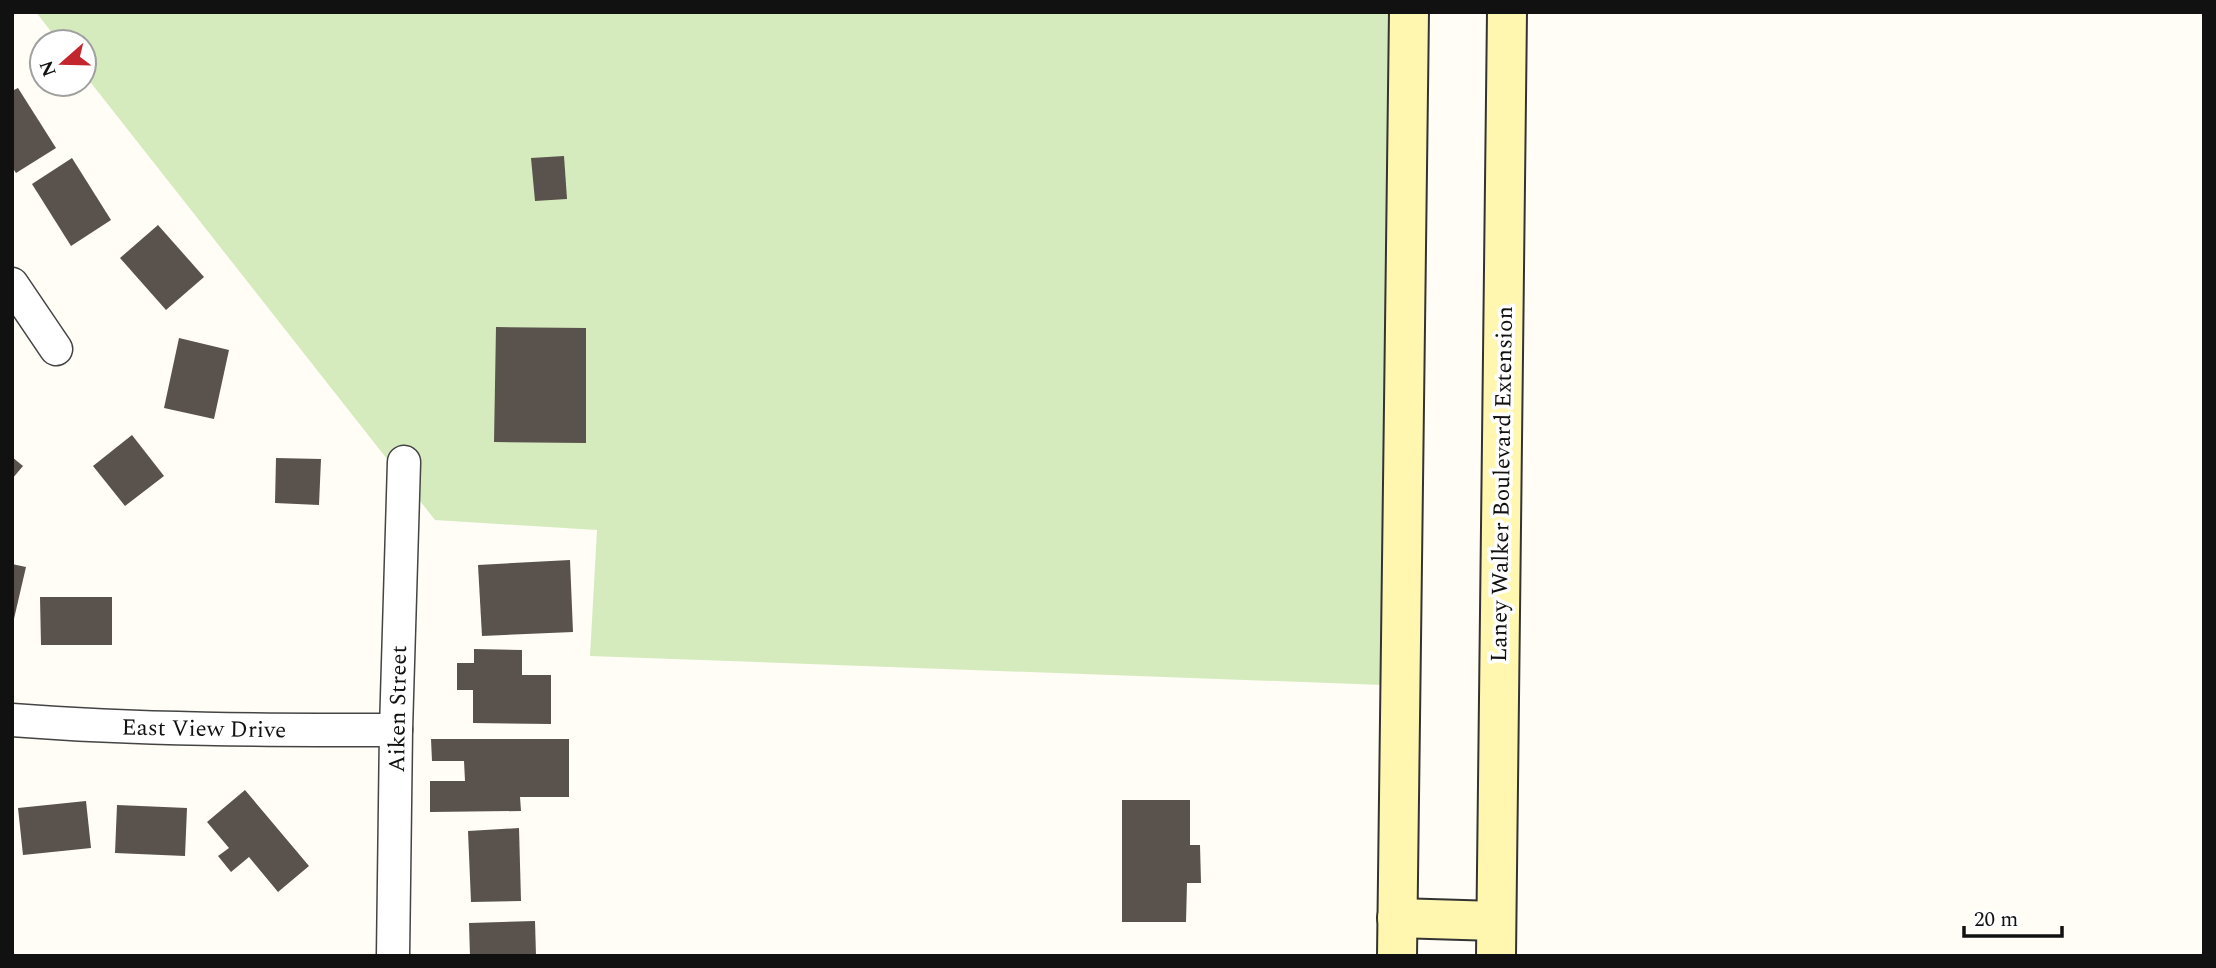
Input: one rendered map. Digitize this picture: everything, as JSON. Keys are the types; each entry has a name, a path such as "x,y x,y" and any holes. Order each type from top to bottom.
{"main road":[{"path":"1397,956 1409,12"},
{"name":"Laney Walker Boulevard Extension","path":"1496,938 1507,12"},
{"path":"1397,918 1496,938"}],"street":[{"path":"12,284 22,295 56,349"},
{"name":"Aiken Street","path":"393,956 404,462"},
{"name":"East View Drive","path":"12,720 250,730 396,730"}],"green space":[{"path":"36,12 1392,12 1383,685 590,656 597,530 435,520 98,92 98,28 48,28"}],"building":[{"path":"18,88 56,148 16,173 12,167 12,91"},
{"path":"564,156 567,199 535,201 531,158"},
{"path":"72,158 111,220 71,246 32,184"},
{"path":"158,225 204,277 166,310 120,258"},
{"path":"496,327 586,328 586,443 494,442"},
{"path":"179,338 229,350 214,419 164,408"},
{"path":"132,435 164,476 125,506 93,466"},
{"path":"12,457 23,466 12,479"},
{"path":"276,458 321,459 319,505 275,503"},
{"path":"570,560 573,632 482,636 478,565"},
{"path":"12,564 26,567 13,623 12,622"},
{"path":"40,597 112,597 112,645 41,645"},
{"path":"474,649 522,650 522,675 551,675 551,724 473,723 473,690 457,690 457,663 474,663"},
{"path":"431,739 569,739 569,797 520,797 521,811 430,812 430,781 465,781 464,761 432,761"},
{"path":"245,790 309,866 278,892 249,857 231,872 218,856 229,848 207,822"},
{"path":"1122,800 1190,800 1190,845 1200,845 1201,883 1187,883 1186,922 1122,922"},
{"path":"86,801 91,848 23,855 18,808"},
{"path":"117,805 187,808 185,856 115,853"},
{"path":"519,828 521,901 471,902 468,831"},
{"path":"535,921 536,956 470,956 469,923"}]}
